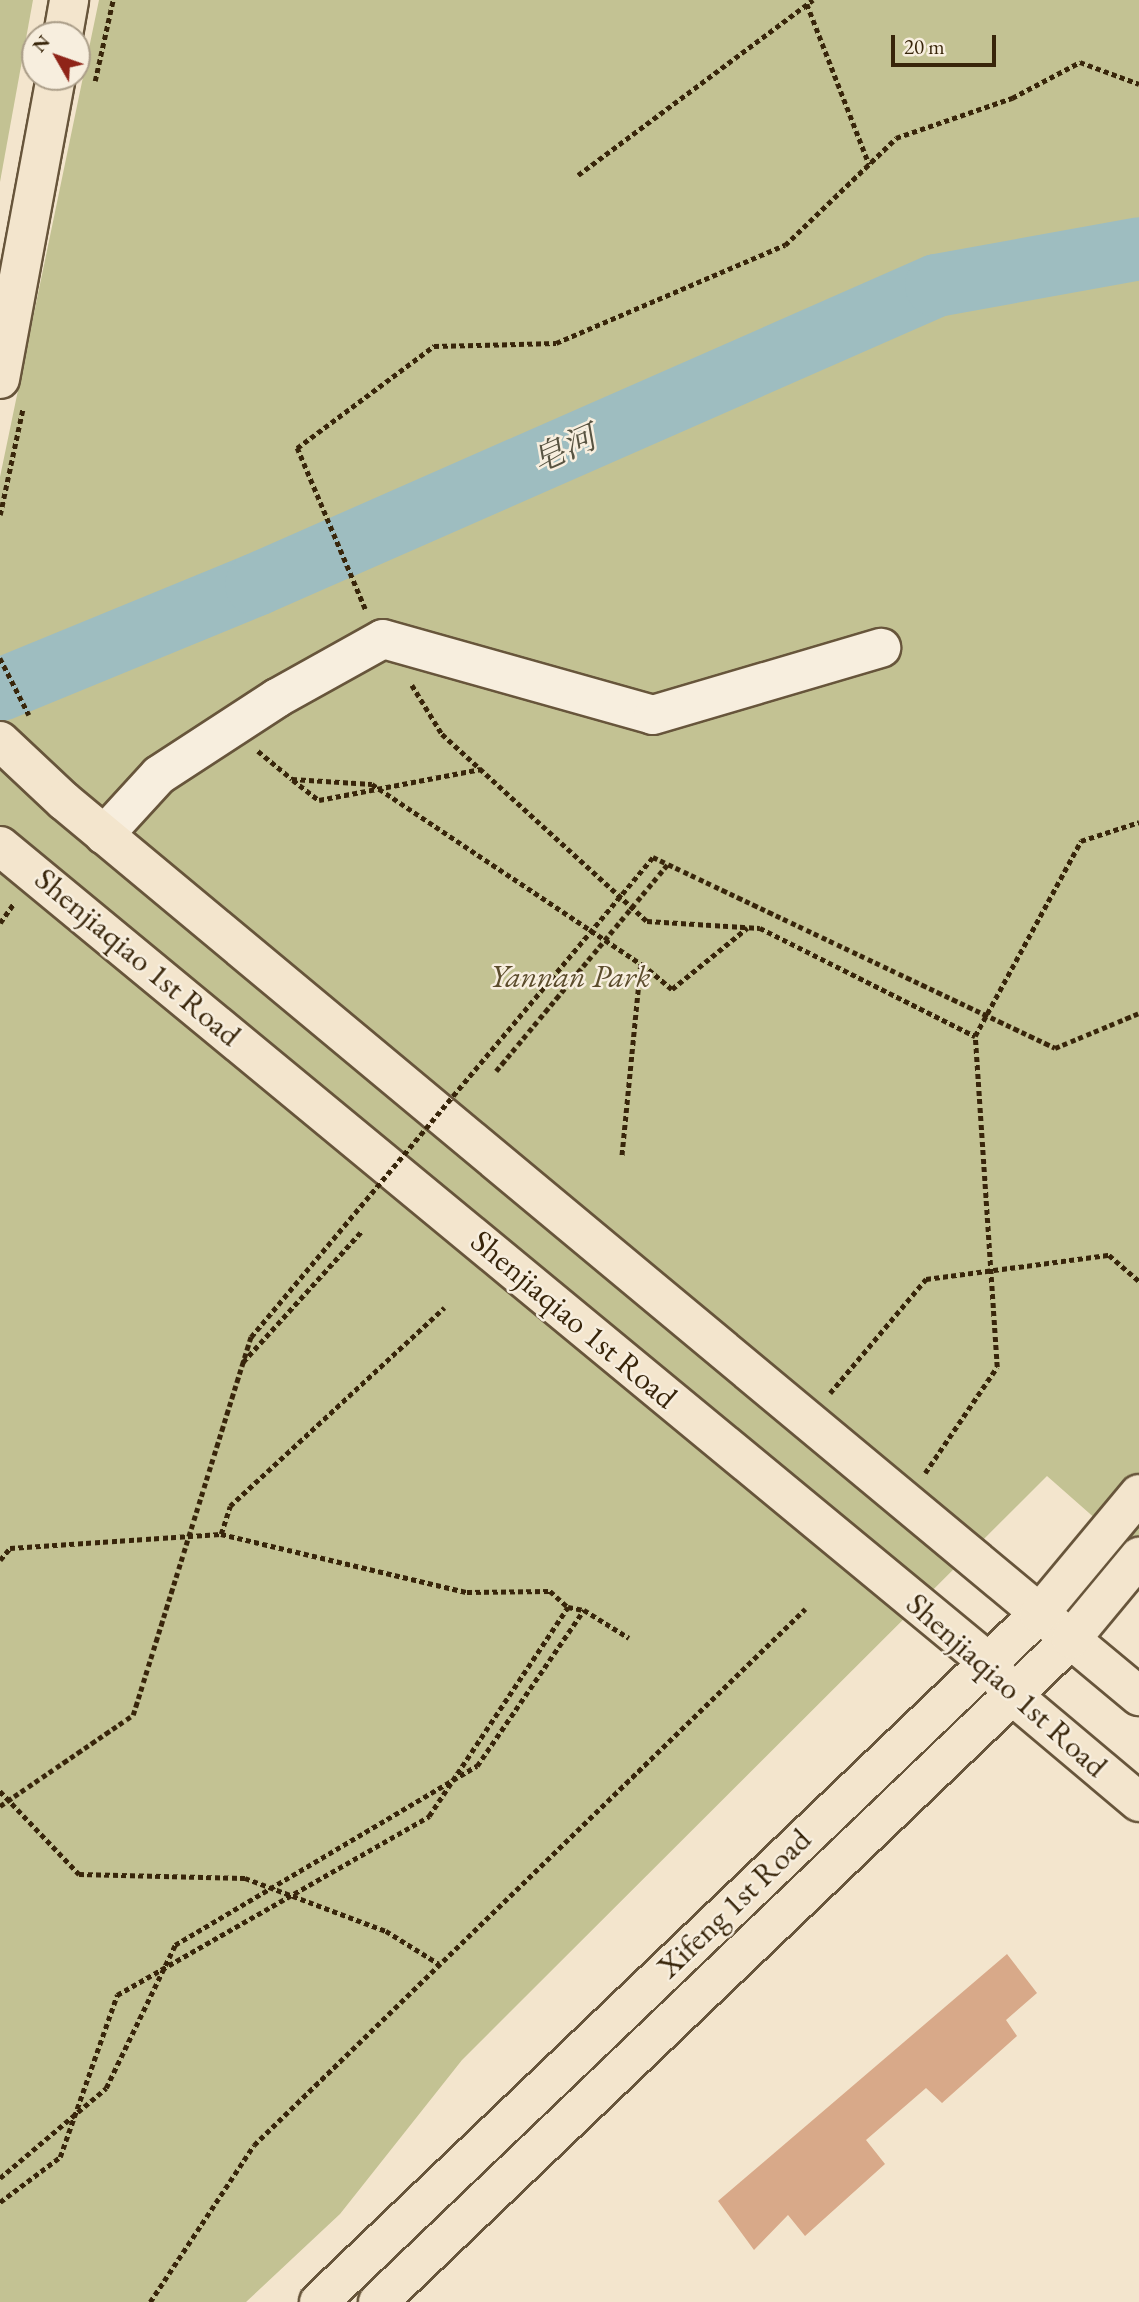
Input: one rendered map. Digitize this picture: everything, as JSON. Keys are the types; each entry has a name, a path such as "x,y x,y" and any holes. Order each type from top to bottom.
{"main road":[{"path":"65,21 69,0"},
{"path":"0,379 53,91"},
{"path":"0,741 104,835 1139,1696"},
{"name":"Shenjiaqiao 1st Road","path":"0,846 986,1661 1012,1695 1139,1802"},
{"name":"Xifeng 1st Road","path":"319,2302 986,1661 1039,1614 1139,1494"},
{"name":"Xifeng 1st Road","path":"378,2302 1070,1639 1139,1557"}],"lane":[{"path":"104,835 159,775 231,729 374,625 653,715 881,648"}],"path":[{"path":"578,175 813,0"},
{"path":"807,4 869,164"},
{"path":"975,1037 760,928 647,921 442,734 374,625 297,448 434,346 556,343 785,245 896,138 1012,98 1080,62 1139,84"},
{"path":"0,658 4,673 36,727"},
{"path":"231,729 319,800 481,769"},
{"path":"292,779 372,784 641,964 672,989 748,927"},
{"path":"904,1502 998,1367 975,1037 1081,841 1139,822"},
{"path":"0,1806 132,1715 251,1337 653,857 1055,1048 1139,1013"},
{"path":"496,1071 667,864"},
{"path":"622,1157 641,964"},
{"path":"243,1362 361,1232"},
{"path":"807,1421 926,1279 1109,1255 1139,1281"},
{"path":"221,1534 230,1506 444,1308"},
{"path":"0,1560 10,1548 221,1534 467,1592 550,1591 568,1607 584,1610 629,1638"},
{"path":"0,2202 60,2157 117,1995 429,1816 568,1607"},
{"path":"150,2302 254,2145 805,1609"},
{"path":"0,2178 106,2088 175,1945 477,1766 584,1610"},
{"path":"0,1791 79,1874 245,1878 386,1931 439,1964"}],"green space":[{"path":"0,0 33,0 29,21 21,21 21,66 0,182"},
{"name":"Yannan Park","path":"99,0 1139,0 1139,1557 1047,1476 462,2060 340,2214 246,2302 0,2302 0,477 80,91 91,91 91,39"}],"building":[{"path":"1007,1954 1037,1993 1006,2020 1017,2036 942,2103 926,2088 866,2140 885,2164 805,2236 788,2215 754,2250 718,2201"}],"waterway":[{"name":"皂河","path":"0,689 256,584 936,285 1139,248"}]}
